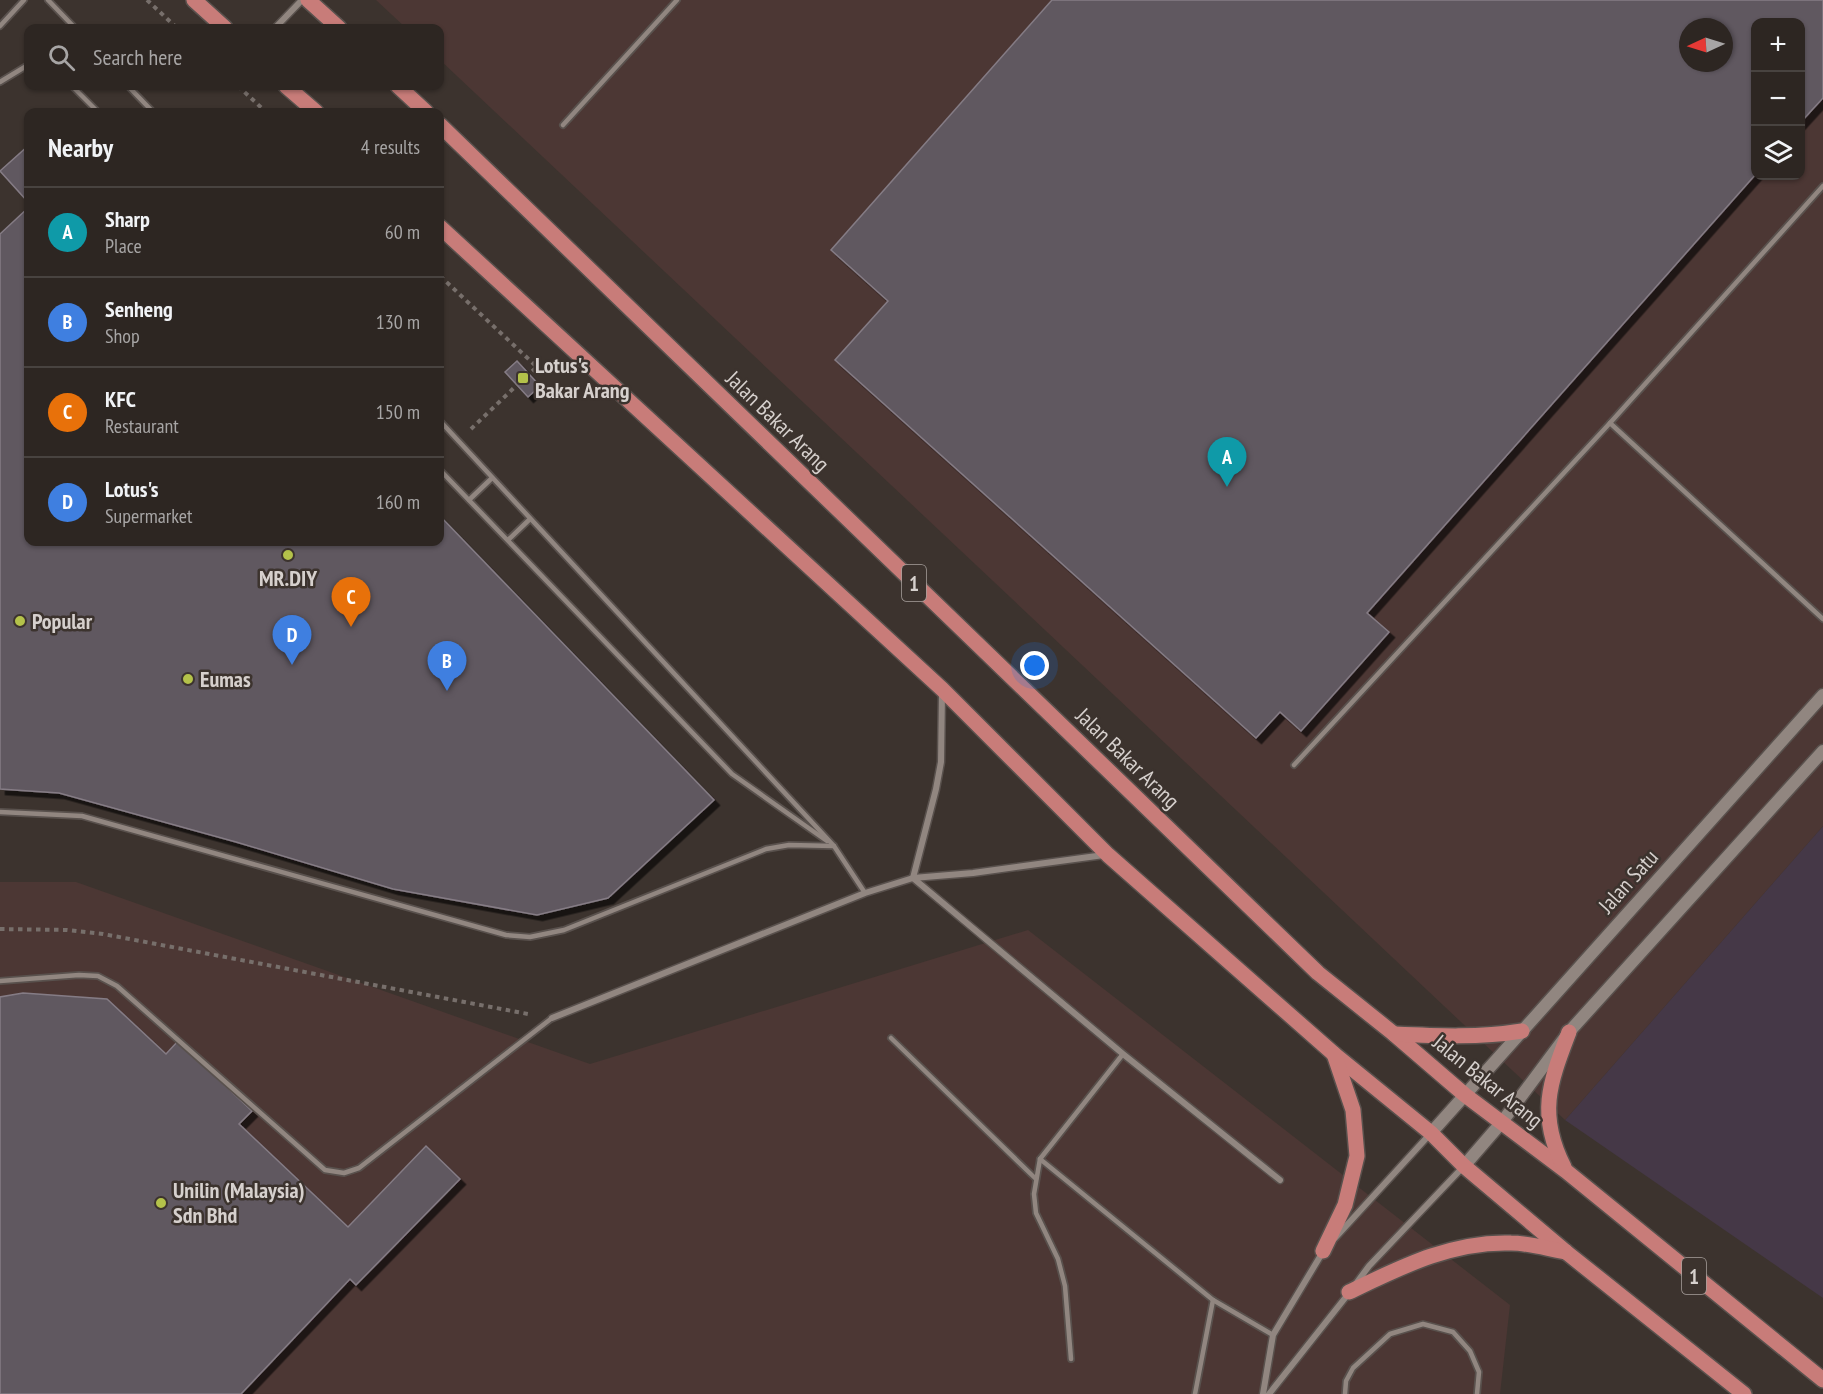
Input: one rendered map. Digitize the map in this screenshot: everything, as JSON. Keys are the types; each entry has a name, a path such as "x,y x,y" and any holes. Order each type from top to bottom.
{"main road":[{"path":"194,0 221,24"},
{"path":"308,0 335,24"},
{"path":"290,90 311,108"},
{"path":"402,90 422,108"},
{"name":"Jalan Bakar Arang","path":"444,129 1318,973 1465,1095 1566,1171 1823,1380"},
{"path":"444,231 942,690 1108,855 1334,1054 1431,1133 1464,1166 1566,1252 1743,1394"},
{"name":"Jalan Satu","path":"1431,1133 1823,695"},
{"path":"1464,1166 1502,1122 1569,1032 1823,751"},
{"path":"1394,1034 1458,1037 1490,1036 1522,1031"},
{"path":"1566,1171 1557,1154 1552,1136 1548,1100 1551,1080 1569,1032"},
{"path":"1323,1251 1345,1205 1357,1156 1353,1110 1334,1054"},
{"path":"1349,1292 1407,1264 1458,1247 1512,1243 1566,1252"}],"street":[{"path":"279,24 302,0"},
{"path":"913,878 941,762 942,690"},
{"path":"552,1018 865,893 913,878 973,873 1108,855"},
{"path":"913,878 1124,1054 1280,1180"},
{"path":"1263,1394 1273,1335 1323,1251 1431,1133"},
{"path":"1269,1394 1369,1266 1464,1166"}],"lane":[{"path":"0,26 24,0"},
{"path":"48,0 71,24"},
{"path":"563,125 677,0"},
{"path":"0,82 24,67"},
{"path":"76,90 94,108"},
{"path":"132,90 149,108"},
{"path":"1294,765 1610,423 1823,186"},
{"path":"1610,423 1823,619"},
{"path":"444,425 834,846 865,893"},
{"path":"444,474 732,774 834,846"},
{"path":"469,501 492,478"},
{"path":"508,540 530,519"},
{"path":"0,812 82,816 506,935 530,937 564,930 766,849 789,845 834,846"},
{"path":"0,981 79,975 98,976 117,986 325,1170 344,1173 359,1168 552,1018"},
{"path":"891,1038 1036,1179"},
{"path":"1071,1359 1065,1286 1058,1259 1036,1214 1034,1194 1036,1179 1040,1159 1124,1054"},
{"path":"1040,1159 1213,1300 1273,1335"},
{"path":"1195,1394 1213,1300"},
{"path":"1345,1394 1346,1381 1353,1368 1390,1334 1423,1324 1453,1332 1470,1351 1479,1372 1477,1394"}],"path":[{"path":"147,0 173,24"},
{"path":"241,90 262,108"},
{"path":"444,280 537,367 529,374"},
{"path":"458,441 517,385"},
{"path":"0,929 67,930 103,934 552,1018"}],"shaded area":[{"path":"376,0 1823,0 1823,826 1565,1120 444,64 444,24 402,24"},
{"path":"1823,826 1823,1298 1565,1120"},
{"path":"0,882 76,882 590,1064 1028,930 1510,1305 1500,1394 0,1394"}],"building":[{"path":"1052,0 1823,0 1823,98 1805,118 1805,18 1751,18 1751,180 1367,613 1389,632 1301,731 1280,712 1256,738 835,360 888,301 831,250"},
{"path":"24,150 24,198 0,171"},
{"path":"24,212 24,546 444,546 444,520 714,800 608,898 537,915 393,889 236,842 59,793 0,789 0,234"},
{"path":"517,361 540,386 528,397 505,372"},
{"name":"Unilin (Malaysia) Sdn Bhd","path":"23,993 107,999 166,1054 178,1041 252,1111 239,1124 348,1227 426,1146 460,1179 356,1285 350,1279 241,1394 0,1394 0,997"}],"place":[{"name":"Lotus's Bakar Arang","path":"523,378"},
{"name":"Sharp","path":"1227,487"},
{"name":"MR.DIY","path":"288,555"},
{"name":"Popular","path":"20,621"},
{"name":"KFC","path":"351,627"},
{"name":"Lotus's","path":"292,665"},
{"name":"Eumas","path":"188,679"},
{"name":"Senheng","path":"447,691"},
{"name":"Unilin (Malaysia) Sdn Bhd","path":"161,1203"}]}
